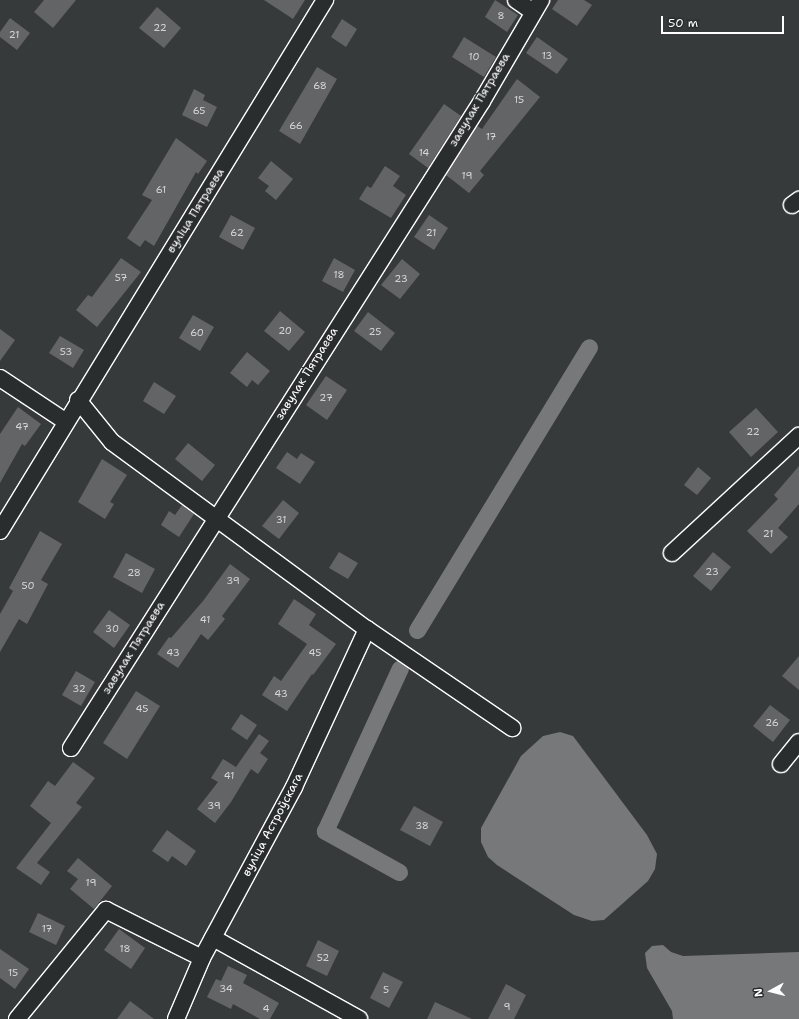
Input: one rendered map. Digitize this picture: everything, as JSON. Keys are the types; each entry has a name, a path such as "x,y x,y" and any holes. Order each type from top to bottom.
{"street":[{"name":"вуліца Пятраева","path":"0,531 65,421 325,0"},
{"path":"516,0 537,6"},
{"name":"завулак Пятраева","path":"71,748 482,101 537,6"},
{"path":"0,378 65,421"},
{"path":"78,400 112,442 217,517 367,629 512,728"},
{"path":"672,553 799,436"},
{"name":"вуліца Астроўскага","path":"176,1019 202,958 294,787 367,629"},
{"path":"781,764 799,742"},
{"path":"17,1019 106,910 202,958"},
{"path":"213,938 359,1019"}],"shaded area":[{"path":"560,732 573,736 647,835 657,854 655,869 648,881 604,920 592,921 574,915 497,865 488,857 481,842 481,828 521,756 543,736"},
{"path":"663,945 671,952 683,956 799,952 799,1019 673,1019 672,1011 647,968 645,953 652,946"}],"building":[{"path":"44,0 76,0 53,28 34,12"},
{"path":"264,0 305,0 293,19"},
{"path":"495,0 518,15 507,32 485,17"},
{"path":"558,0 584,0 592,5 577,26 552,9"},
{"path":"157,7 181,28 164,48 139,28"},
{"path":"10,18 30,33 17,50 0,37 0,32"},
{"path":"342,19 357,29 346,47 331,37"},
{"path":"464,37 496,57 484,77 452,57"},
{"path":"537,37 568,59 557,74 526,53"},
{"path":"317,67 337,79 300,144 279,131"},
{"path":"517,79 540,97 480,171 484,175 469,193 446,175 477,126 482,129"},
{"path":"194,89 205,95 203,100 217,107 207,127 182,115"},
{"path":"444,104 461,116 428,168 409,154"},
{"path":"176,138 207,161 198,174 196,172 154,246 145,240 140,247 127,238 152,200 142,195"},
{"path":"271,161 293,179 276,200 265,191 269,186 258,178"},
{"path":"385,166 400,176 393,186 406,195 391,218 359,199 367,186 371,188"},
{"path":"231,215 255,228 243,250 219,237"},
{"path":"429,215 448,228 434,250 414,237"},
{"path":"121,258 141,272 97,327 76,310 88,295 92,297"},
{"path":"334,258 355,270 343,292 322,281"},
{"path":"402,259 420,274 400,299 381,285"},
{"path":"280,311 305,332 289,351 264,331"},
{"path":"368,312 395,333 381,351 354,331"},
{"path":"193,315 214,327 200,351 179,338"},
{"path":"0,329 15,340 0,361"},
{"path":"60,336 84,350 73,368 49,353"},
{"path":"247,352 270,371 258,385 252,380 247,387 230,373"},
{"path":"326,376 347,390 327,420 306,405"},
{"path":"154,382 176,396 164,414 143,401"},
{"path":"18,407 41,424 25,446 22,444 0,483 0,434"},
{"path":"756,408 778,432 751,457 729,432"},
{"path":"188,443 215,465 202,481 175,459"},
{"path":"287,452 297,459 301,453 315,462 300,484 276,468"},
{"path":"102,459 127,475 110,502 114,504 105,519 78,502"},
{"path":"799,466 799,504 778,528 788,537 771,554 747,531 778,499 774,495"},
{"path":"698,467 711,478 697,495 684,485"},
{"path":"283,500 299,513 279,539 262,526"},
{"path":"182,505 194,514 179,537 161,525 169,511 175,515"},
{"path":"40,531 62,544 41,580 48,584 27,624 19,619 0,652 0,614 13,591 9,588"},
{"path":"339,552 358,563 348,579 329,568"},
{"path":"713,552 731,567 711,591 693,576"},
{"path":"126,553 155,569 142,593 113,577"},
{"path":"230,564 250,579 222,616 225,619 208,640 201,634 178,668 157,654 169,637 171,638 203,601"},
{"path":"294,599 316,614 309,625 336,644 313,675 312,674 287,711 262,695 274,676 281,681 307,644 278,624"},
{"path":"109,610 130,625 114,648 93,632"},
{"path":"799,656 799,690 782,676"},
{"path":"76,671 95,682 81,706 62,695"},
{"path":"136,691 160,706 127,759 103,743"},
{"path":"770,705 790,720 773,742 753,726"},
{"path":"241,714 257,725 247,740 231,729"},
{"path":"259,734 269,741 260,753 268,759 258,774 251,769 231,802 215,823 197,809 218,782 211,778 223,759 236,767"},
{"path":"73,762 95,778 76,803 82,807 37,863 50,872 41,885 16,868 51,823 30,806 48,781 55,786"},
{"path":"414,806 443,822 430,846 400,830"},
{"path":"167,830 196,851 186,866 172,856 168,862 152,851"},
{"path":"78,858 112,886 94,909 70,889 78,879 67,871"},
{"path":"38,913 65,926 56,945 29,932"},
{"path":"119,929 145,948 131,969 104,950"},
{"path":"318,940 339,951 327,976 306,966"},
{"path":"0,949 29,969 15,989 0,978"},
{"path":"228,966 247,975 243,983 279,1003 270,1019 260,1019 233,1004 231,1009 207,997 216,979 221,981"},
{"path":"383,972 403,982 389,1008 370,998"},
{"path":"506,984 526,995 514,1019 488,1019"},
{"path":"130,1001 154,1019 117,1019"},
{"path":"435,1002 472,1019 427,1019"}],"waterway":[{"path":"417,630 589,347"},
{"path":"399,872 325,831 400,668"}]}
